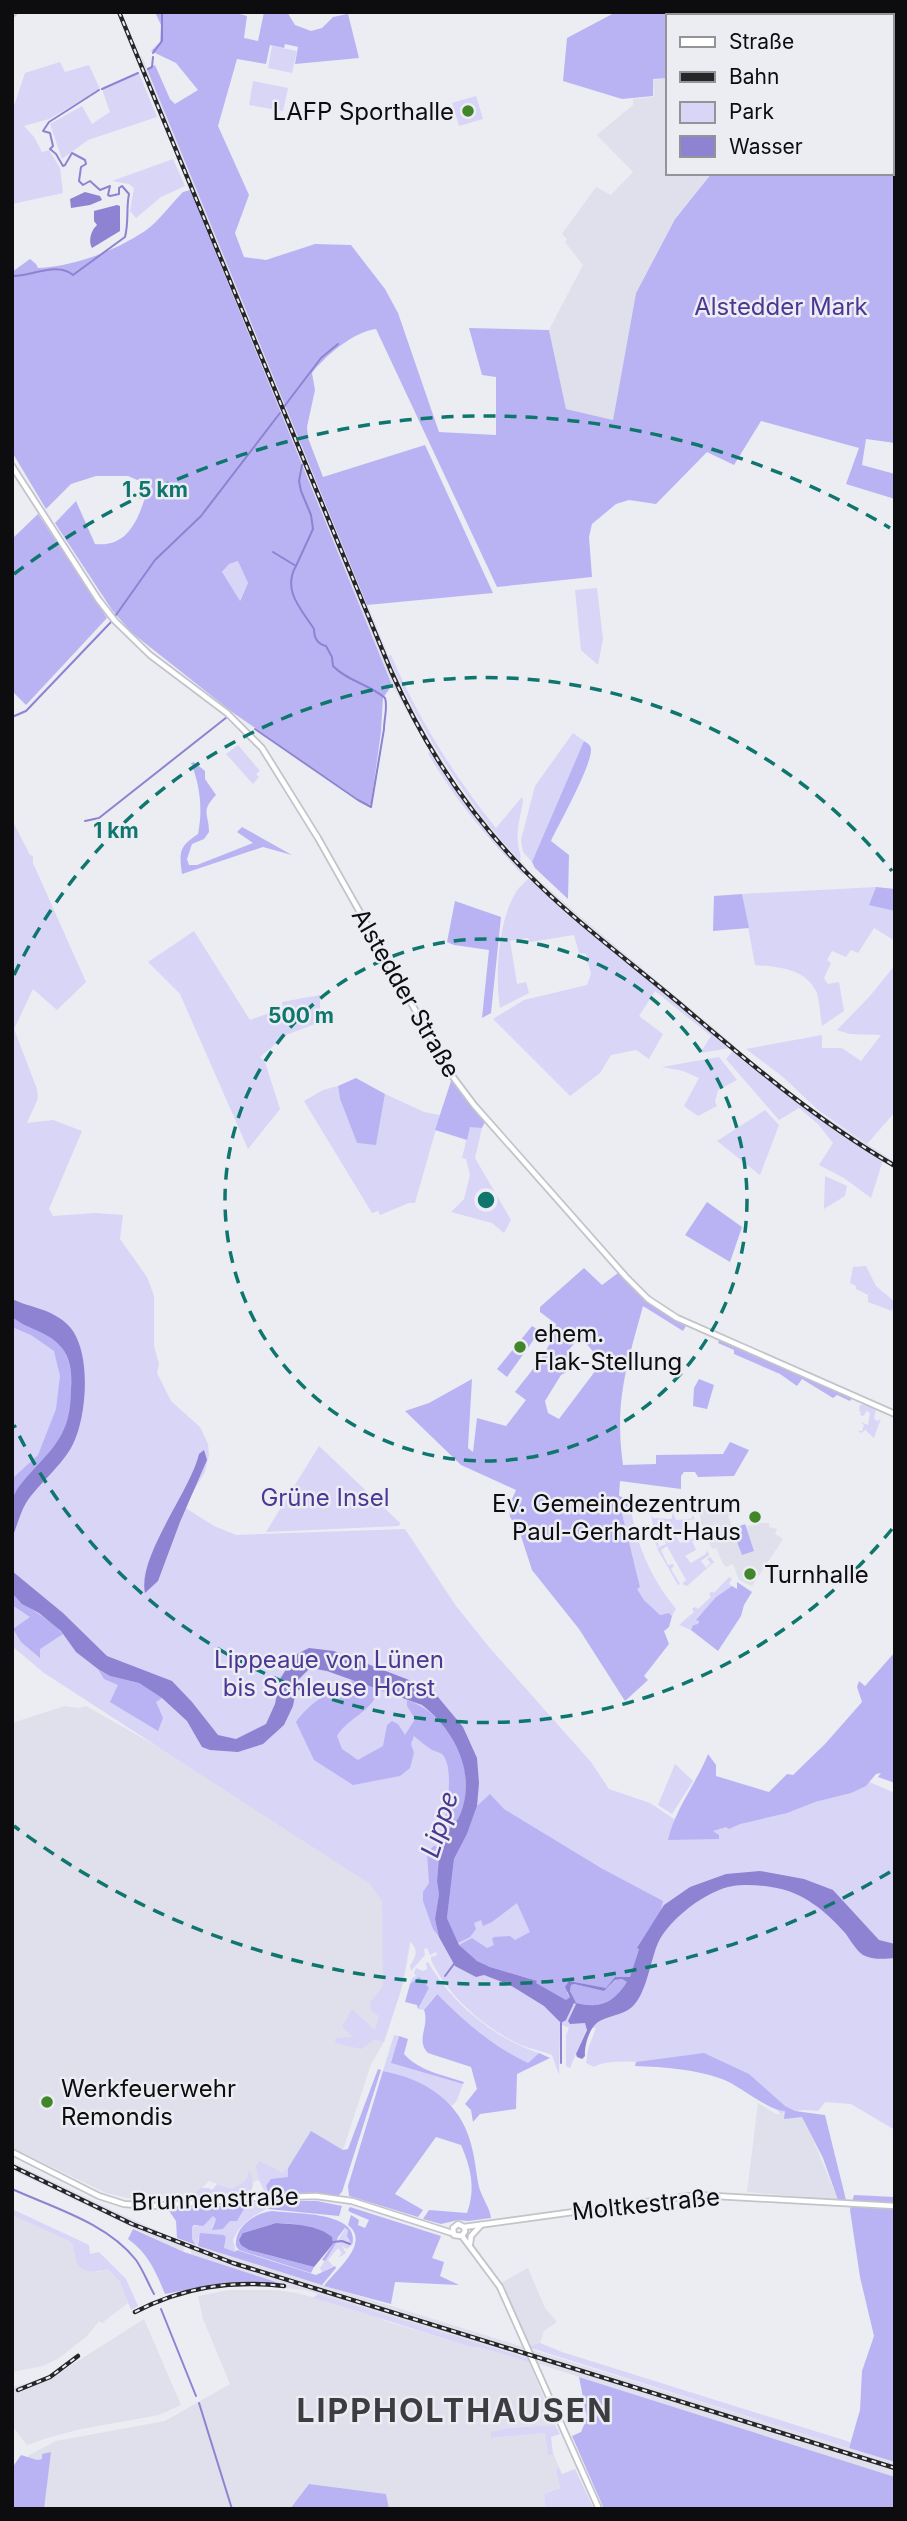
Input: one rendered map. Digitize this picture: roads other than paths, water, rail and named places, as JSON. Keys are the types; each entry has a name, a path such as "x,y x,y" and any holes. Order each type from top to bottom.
{"street":[{"name":"Alstedder Straße","path":"12,466 115,621 150,655 236,721 262,748 318,838 453,1077 474,1105 626,1277 648,1299 687,1324 895,1414"},
{"name":"Brunnenstraße","path":"12,2152 99,2196 124,2204 167,2205 316,2196 345,2201 435,2228 453,2230 458,2237 464,2231 458,2224 453,2230"},
{"name":"Moltkestraße","path":"464,2231 482,2224 697,2195 895,2206"},
{"path":"471,2246 471,2236 482,2224"},
{"path":"464,2231 471,2246 500,2287 599,2509"}],"water":[{"path":"85,192 100,196 102,200 71,208 70,199"},
{"path":"120,206 120,231 92,248 91,236 97,225 94,211"},
{"path":"12,1299 49,1312 69,1326 81,1351 85,1384 82,1417 73,1444 26,1503 12,1538 12,1499 23,1481 51,1450 62,1433 69,1414 71,1378 67,1357 57,1342 12,1317"},
{"path":"204,1450 207,1460 158,1581 145,1593 145,1578 156,1543 186,1486 199,1454"},
{"path":"12,1571 63,1613 107,1656 172,1681 218,1735 236,1739 266,1724 275,1704 280,1679 295,1655 309,1648 334,1651 409,1680 438,1697 463,1727 477,1758 479,1783 477,1806 454,1859 447,1918 459,1945 477,1961 537,1981 536,1983 566,2000 570,1997 565,1987 569,1981 606,1988 615,1977 630,1977 639,1949 637,1948 664,1905 690,1887 726,1874 760,1871 804,1879 833,1890 879,1940 895,1944 895,1958 883,1959 863,1955 830,1918 813,1903 793,1893 757,1885 737,1885 723,1889 690,1907 663,1934 637,2001 628,2010 595,2025 588,2038 585,2056 582,2059 577,2057 587,2030 585,2023 570,2024 568,2021 576,2004 574,2003 566,2020 561,2023 544,2006 510,1985 484,1975 476,1977 455,1966 439,1937 435,1919 439,1894 437,1881 441,1833 446,1832 459,1818 465,1800 466,1784 460,1754 453,1740 434,1715 422,1705 327,1671 310,1668 298,1680 293,1706 284,1725 263,1744 238,1752 210,1750 202,1747 187,1721 162,1698 139,1683 110,1676 98,1669 76,1652 61,1631 39,1613 22,1604 12,1593","holes":["622,1979 627,1982 617,1995 599,2005 576,2003 570,1991 571,1985 574,1984 604,1991 615,1980"]},
{"path":"276,2223 320,2230 332,2237 333,2244 314,2267 249,2250 241,2245 239,2240 243,2233"}],"waterway":[{"path":"153,53 162,41 162,12"},
{"path":"148,69 152,67 153,57"},
{"path":"102,89 138,73"},
{"path":"12,276 51,269 67,271 73,275 125,237 129,194 122,186 119,188 119,194 110,196 110,186 100,190 90,181 83,185 79,181 85,160 72,153 63,166 50,149 53,146 50,133 43,131 49,122 99,90"},
{"path":"283,408 321,358 338,344"},
{"path":"116,615 155,560 201,516 280,413"},
{"path":"296,566 313,529 299,481 302,465"},
{"path":"255,729 371,807 384,729 385,698 333,666 326,646 317,640 314,629 292,591 292,575 296,566 273,552"},
{"path":"12,717 26,711 111,622"},
{"path":"85,821 99,818 227,717"},
{"path":"445,1976 454,1964"},
{"path":"561,2023 561,2063"},
{"path":"12,2189 79,2218 110,2236 136,2260 154,2294"},
{"path":"333,2242 350,2244"},
{"path":"161,2309 196,2396"},
{"path":"199,2403 232,2509"}],"railway":[{"path":"119,12 391,671 418,726 449,778 505,850 563,907 783,1089 895,1166"},
{"path":"12,2166 132,2224 233,2263 895,2468"},
{"path":"135,2312 153,2303 208,2287 245,2284 284,2286"},
{"path":"18,2390 50,2377 78,2356"}],"place":[{"name":"LAFP Sporthalle","path":"468,111"},
{"name":"ehem. Flak-Stellung","path":"520,1347"},
{"name":"Ev. Gemeindezentrum Paul-Gerhardt-Haus","path":"755,1517"},
{"name":"Turnhalle","path":"750,1574"},
{"name":"Werkfeuerwehr Remondis","path":"47,2102"}],"district":[{"name":"LIPPHOLTHAUSEN","path":"455,2410"}],"park label":[{"name":"Alstedder Mark","path":"781,306"},
{"name":"Grüne Insel","path":"325,1497"},
{"name":"Lippeaue von Lünen bis Schleuse Horst","path":"329,1673"}],"water label":[{"name":"Lippe","path":"439,1824"}]}
